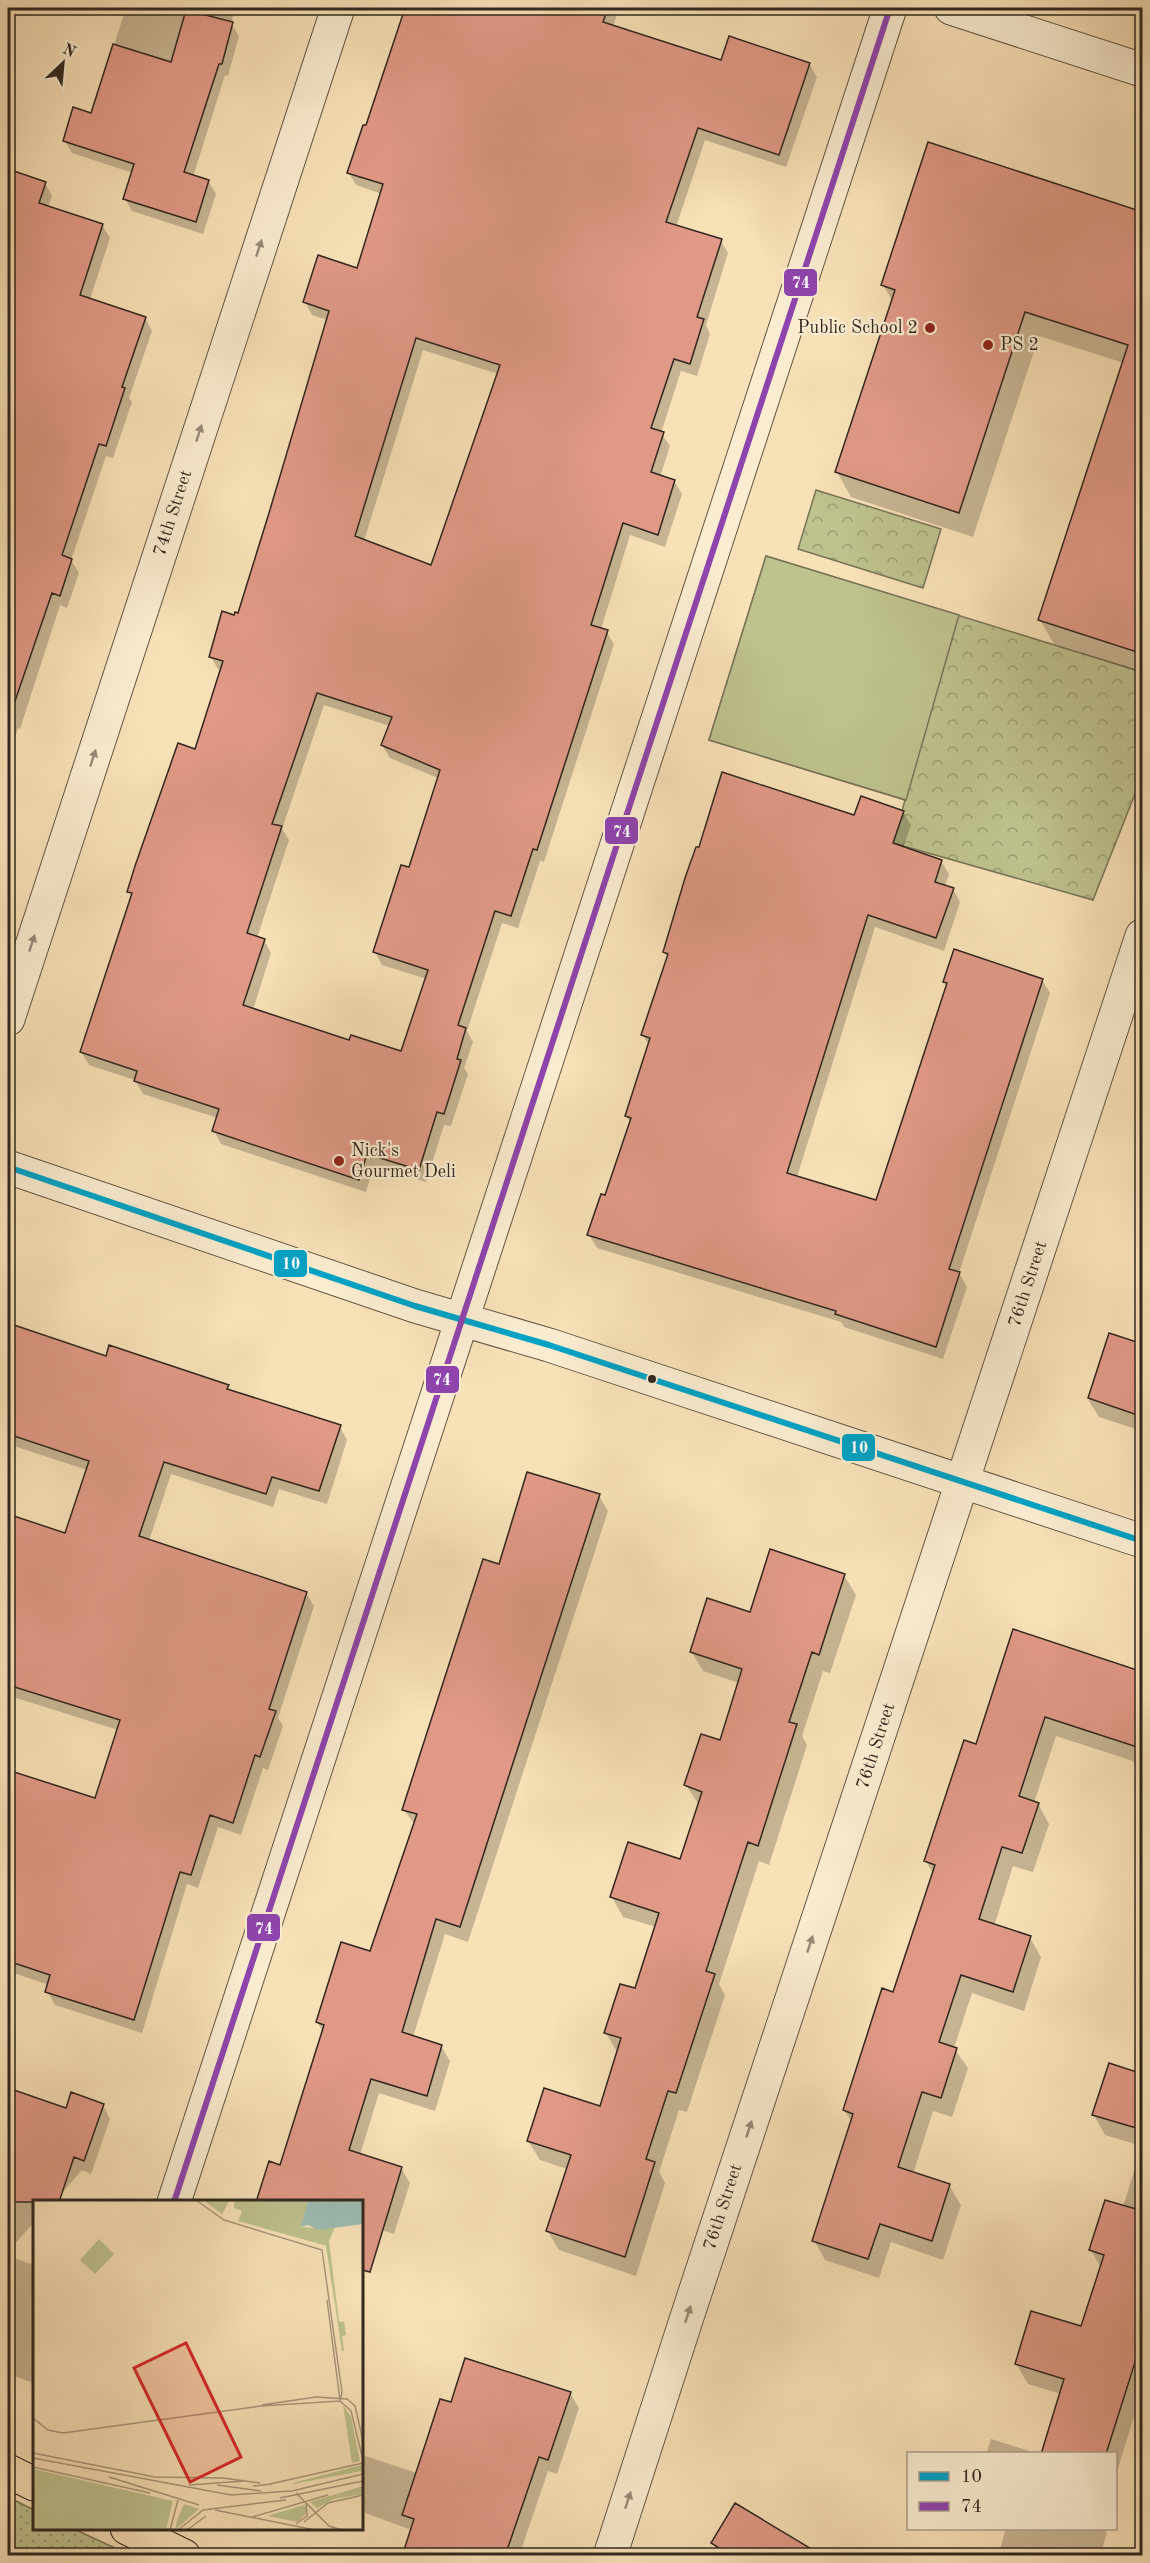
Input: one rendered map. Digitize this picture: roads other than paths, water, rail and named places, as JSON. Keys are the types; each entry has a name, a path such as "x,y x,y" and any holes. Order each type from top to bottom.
{"main road":[{"path":"8,2471 33,2484"},
{"path":"130,2530 184,2556"}],"street":[{"name":"74th Street","path":"8,1019 338,8"},
{"path":"175,2200 890,8"},
{"path":"951,8 1143,70"},
{"name":"76th Street","path":"610,2556 1143,936"},
{"path":"8,1167 416,1306 462,1318 1143,1541"}],"place":[{"name":"Public School 2","path":"930,328"},
{"name":"PS 2","path":"988,345"},
{"name":"Nick's Gourmet Deli","path":"339,1161"}]}
